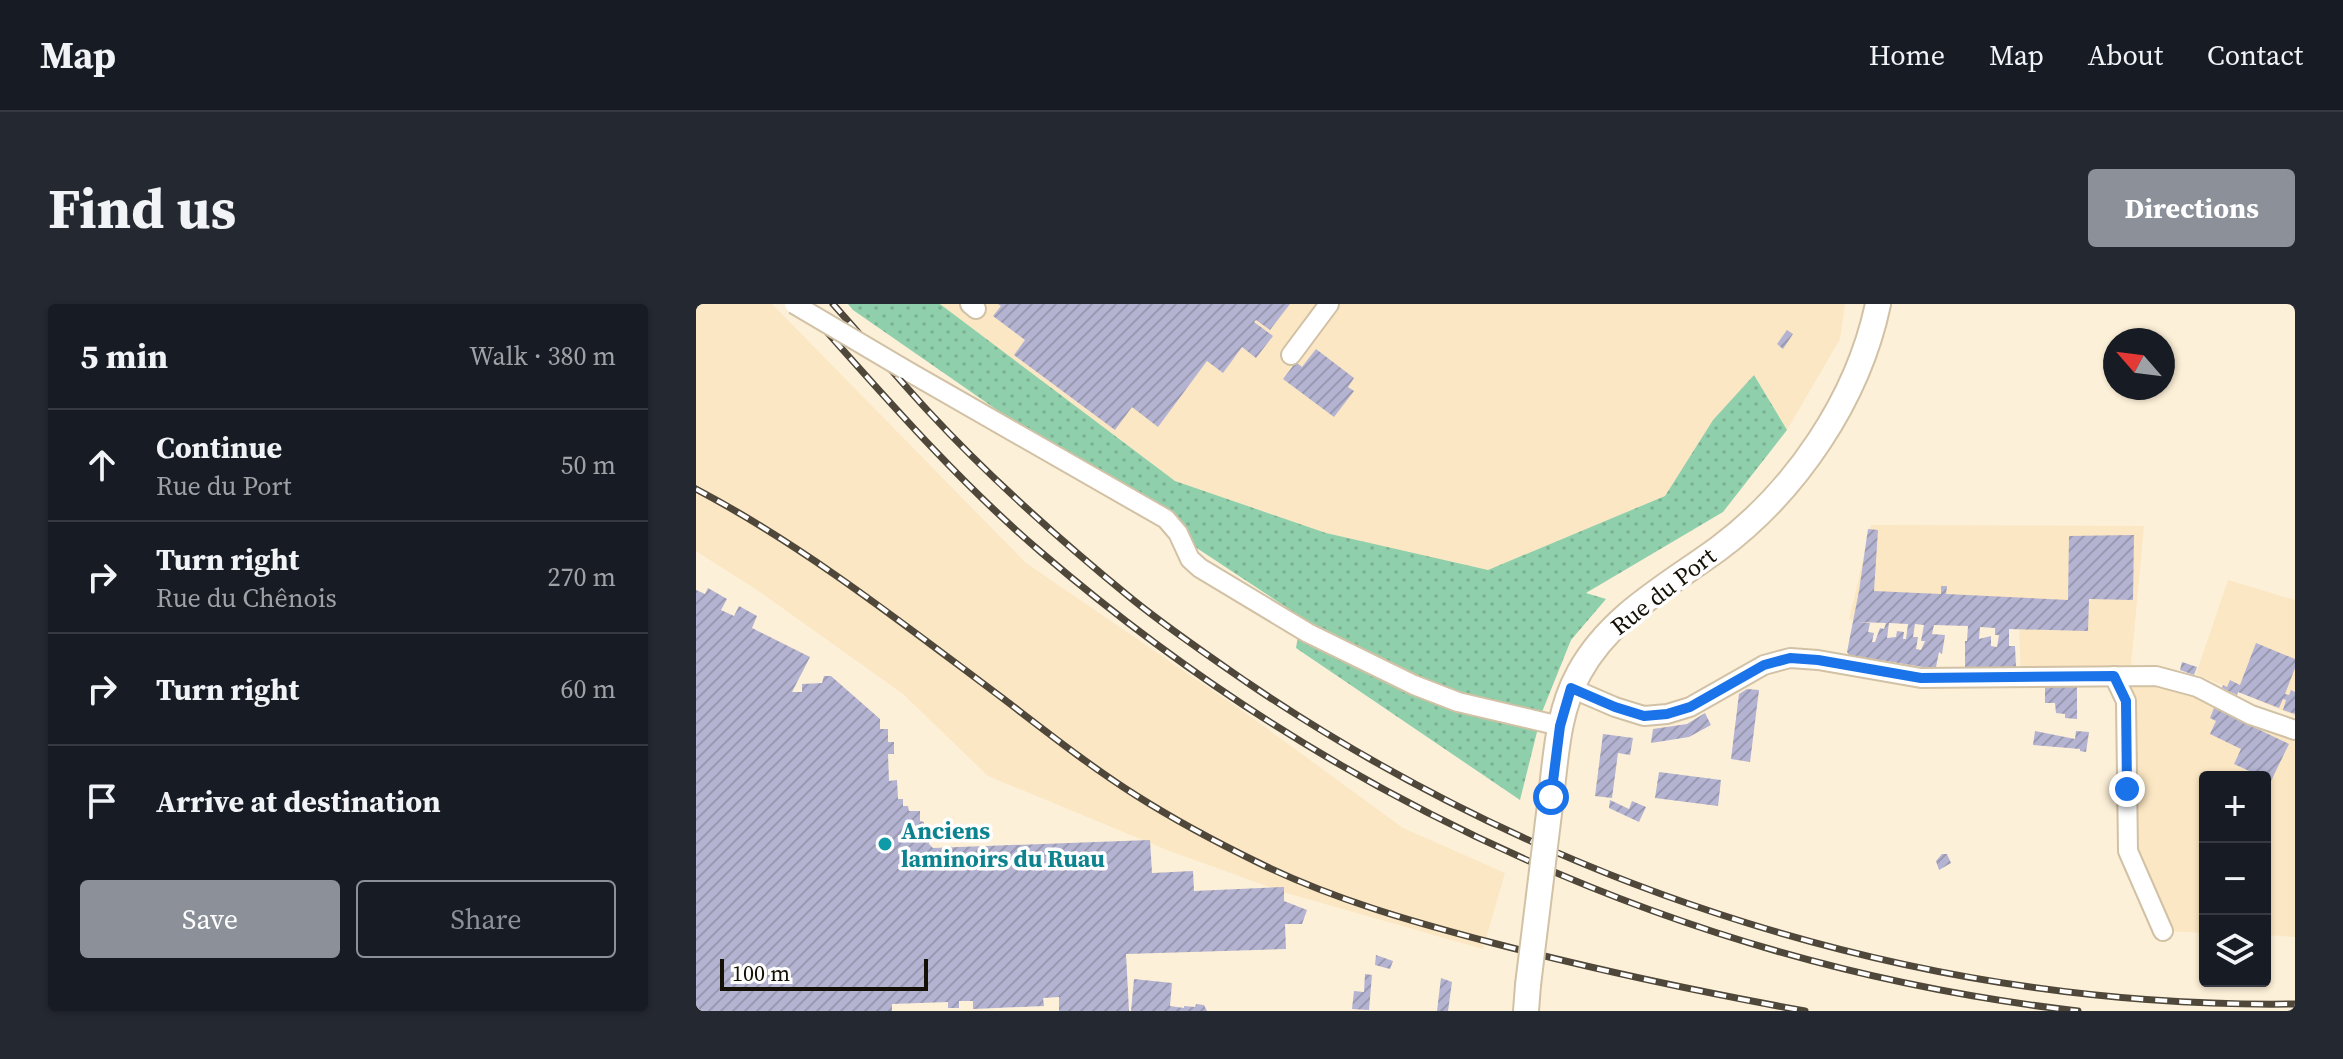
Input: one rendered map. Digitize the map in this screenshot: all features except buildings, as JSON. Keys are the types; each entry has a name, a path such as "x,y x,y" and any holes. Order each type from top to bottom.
{"main road":[{"name":"Rue du Port","path":"1526,1011 1560,726 1571,688 1589,656 1617,623 1749,523 1781,491 1808,457 1836,413 1858,368 1878,304"}],"street":[{"path":"794,304 1166,519 1178,533 1190,559 1200,568 1308,633 1414,685 1458,702 1560,726"},
{"path":"1291,355 1329,304"},
{"path":"1571,688 1644,716 1667,714 1690,707 1764,665 1790,658 1921,678 2156,676 2197,687 2251,715 2295,730"},
{"path":"2114,676 2126,701 2128,851 2163,931"}],"shaded area":[{"path":"696,304 772,304 1026,563 1254,719 1403,828 1505,873 1483,949 1283,892 1167,850 988,776 903,694 760,592 696,551"},
{"path":"940,304 1845,304 1840,339 1787,430 1754,375 1713,420 1665,496 1484,572 1326,533 1175,481"},
{"path":"1871,525 2144,526 2131,666 2021,677 2019,627 1849,620"},
{"path":"2228,580 2295,600 2295,716 2196,674"},
{"path":"2114,676 2190,685 2295,726 2295,937 2271,935 2271,771 2199,771 2199,933 2163,931 2128,851 2132,712"}],"green space":[{"path":"848,304 940,304 1175,481 1326,533 1488,570 1665,496 1713,420 1754,375 1787,430 1723,512 1586,593 1606,599 1571,640 1542,712 1520,800 1296,648 1301,617 1177,535"}],"railway":[{"path":"802,304 948,464 1042,553 1155,643 1273,724 1397,797 1526,860 1659,913 1795,956 1935,989 2078,1011"},
{"path":"833,304 976,461 1053,532 1146,610 1248,683 1366,756 1489,821 1616,877 1747,923 1881,959 2018,985 2156,1000 2295,1004"},
{"path":"696,489 777,536 855,588 1120,785 1211,839 1257,862 1344,898 1463,935 1609,971 1805,1011"}],"place":[{"name":"Anciens laminoirs du Ruau","path":"885,844"}],"route":[{"path":"1551,797 1560,726 1571,688 1644,716 1667,714 1690,707 1764,665 1790,658 1921,678 2114,676 2126,701 2127,789"}]}
